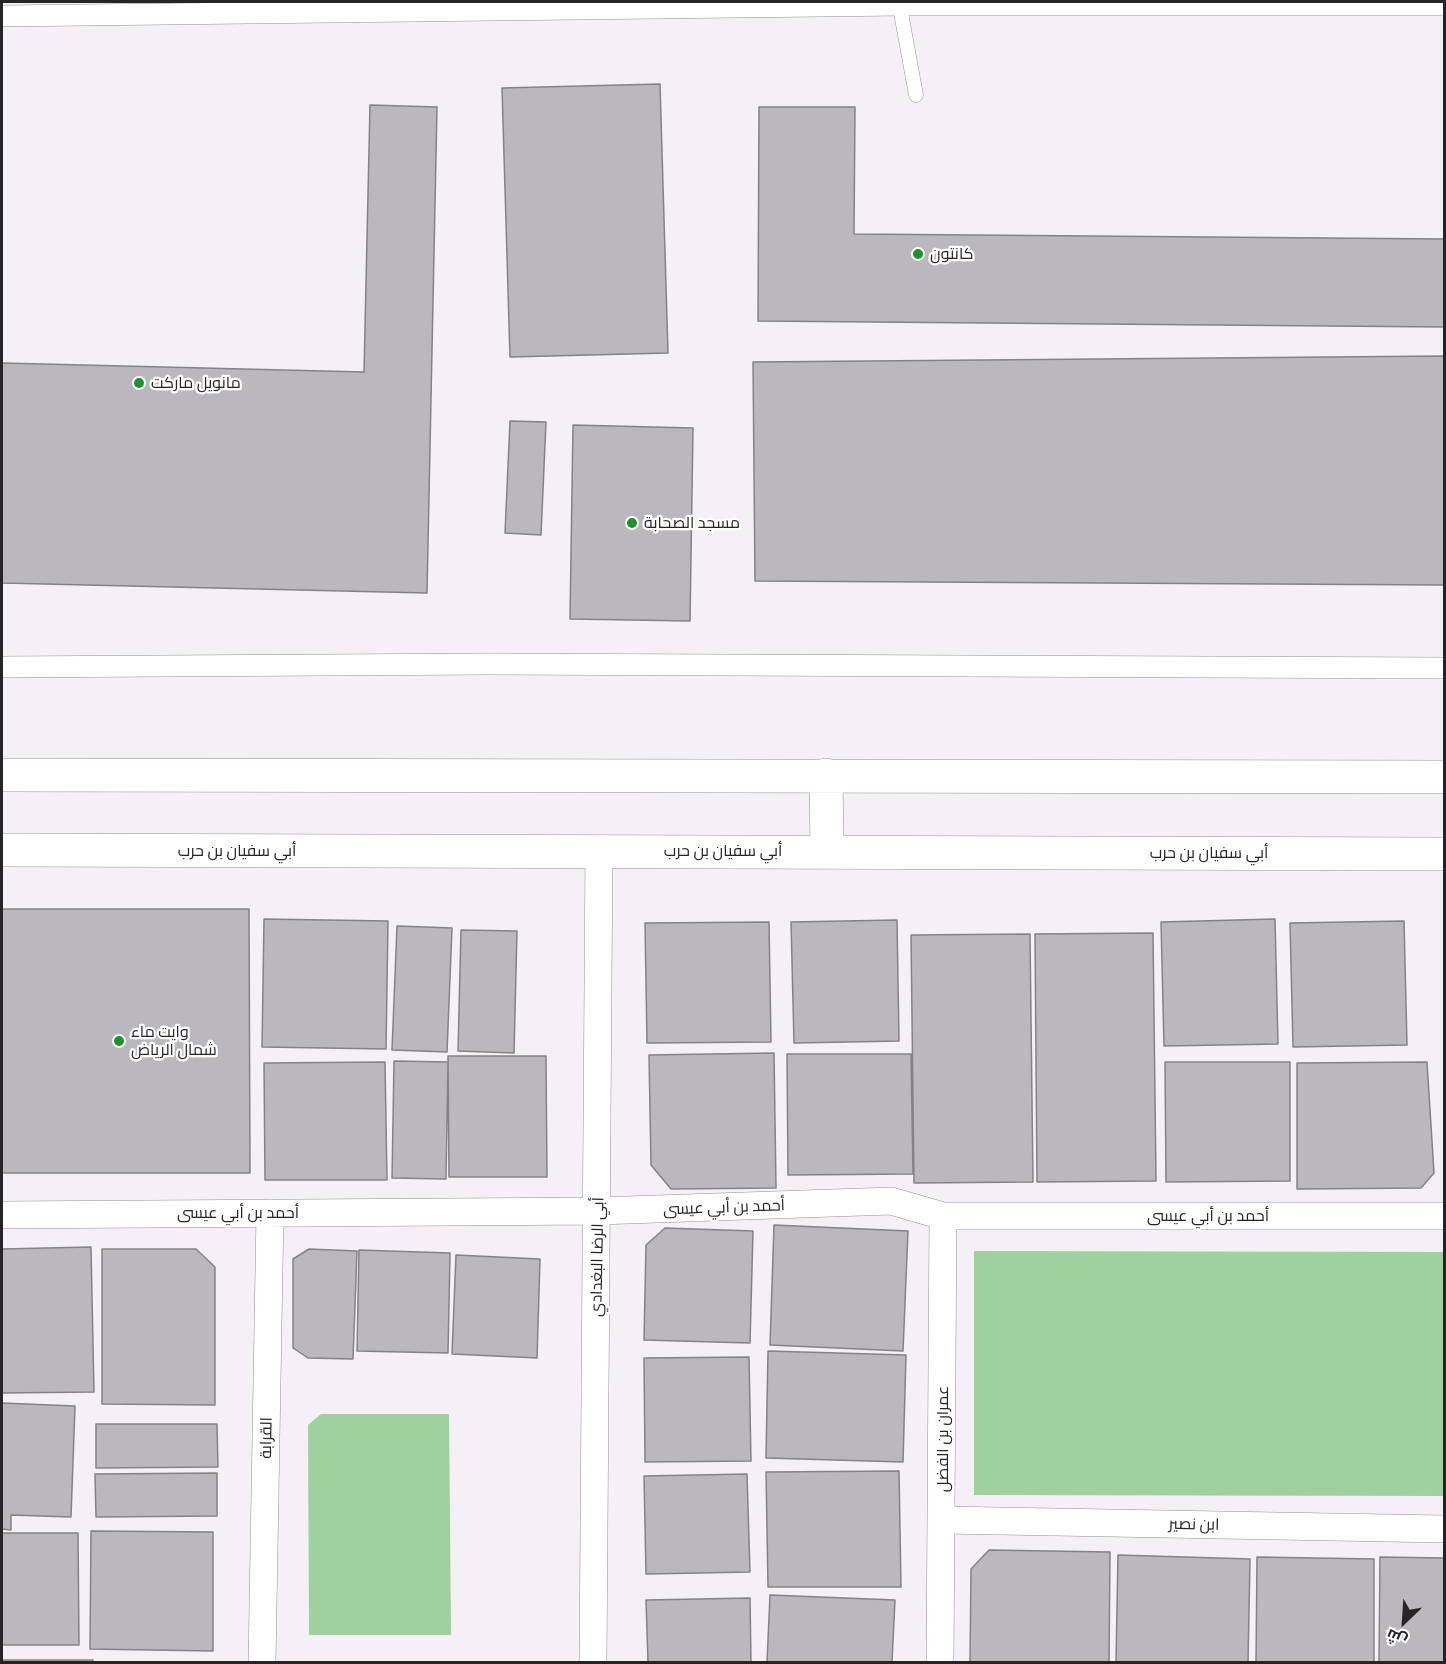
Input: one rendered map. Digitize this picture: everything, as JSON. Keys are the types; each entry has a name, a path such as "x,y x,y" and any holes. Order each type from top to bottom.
{"street":[{"path":"2,16 900,3 1444,4"},
{"path":"2,667 488,664 1444,668"},
{"path":"826,775 827,851"},
{"path":"2,776 1444,777"},
{"name":"أبي سفيان بن حرب","path":"2,850 1444,854"},
{"name":"أبي الرضا البغدادي","path":"593,1662 599,851"},
{"name":"أحمد بن أبي عيسى","path":"2,1215 598,1211 891,1202 943,1216 1444,1216"},
{"name":"القرابة","path":"262,1662 270,1213"},
{"name":"عمران بن الفضل","path":"940,1662 943,1520 943,1216"},
{"name":"ابن نصير","path":"943,1520 1444,1529"}],"lane":[{"path":"900,3 916,95"}],"green space":[{"path":"974,1251 1444,1252 1444,1496 974,1495"},
{"path":"321,1414 449,1414 451,1635 309,1635 308,1425"}],"building":[{"path":"660,84 668,353 510,357 502,88"},
{"path":"370,105 437,107 427,593 2,583 2,363 364,372"},
{"path":"759,107 855,107 854,234 1444,239 1444,327 758,321"},
{"path":"1444,356 1444,585 755,581 753,362"},
{"path":"510,421 546,422 541,535 505,533"},
{"name":"مسجد الصحابة","path":"573,425 693,428 690,621 570,619"},
{"path":"2,909 249,909 250,1173 2,1173"},
{"path":"264,919 388,921 386,1049 262,1047"},
{"path":"1275,919 1278,1044 1164,1046 1161,922"},
{"path":"897,920 899,1041 794,1043 791,922"},
{"path":"1404,921 1407,1045 1293,1047 1290,923"},
{"path":"769,922 771,1042 647,1043 645,923"},
{"path":"397,926 452,928 447,1052 392,1050"},
{"path":"461,930 517,931 514,1053 458,1051"},
{"path":"1153,933 1156,1181 1037,1182 1035,934"},
{"path":"1030,934 1033,1182 914,1183 911,935"},
{"path":"774,1053 776,1188 671,1189 651,1165 649,1055"},
{"path":"787,1054 911,1054 913,1174 788,1175"},
{"path":"448,1056 546,1056 547,1177 449,1177"},
{"path":"394,1061 448,1062 446,1179 392,1178"},
{"path":"385,1062 387,1180 265,1180 264,1063"},
{"path":"1165,1062 1290,1062 1290,1181 1166,1182"},
{"path":"1427,1062 1434,1173 1421,1188 1297,1189 1297,1063"},
{"path":"774,1225 908,1231 903,1351 770,1345"},
{"path":"665,1228 753,1231 750,1343 644,1340 646,1245"},
{"path":"91,1247 94,1392 2,1393 2,1249"},
{"path":"102,1249 196,1249 215,1267 215,1405 102,1404"},
{"path":"309,1249 357,1251 353,1359 308,1358 293,1348 293,1259"},
{"path":"359,1250 450,1253 448,1353 357,1351"},
{"path":"456,1255 540,1259 537,1358 452,1354"},
{"path":"768,1351 906,1355 903,1462 766,1458"},
{"path":"749,1357 751,1461 645,1462 644,1358"},
{"path":"2,1403 75,1406 71,1517 11,1515 11,1530 2,1529"},
{"path":"96,1424 217,1424 218,1467 96,1468"},
{"path":"899,1471 901,1587 768,1587 766,1472"},
{"path":"217,1473 217,1516 96,1517 95,1474"},
{"path":"747,1474 750,1572 646,1574 644,1476"},
{"path":"91,1531 213,1532 213,1651 90,1649"},
{"path":"2,1533 78,1533 79,1645 2,1645"},
{"path":"989,1550 1110,1552 1109,1662 970,1662 971,1569"},
{"path":"1118,1555 1250,1559 1248,1662 1116,1662"},
{"path":"1257,1557 1374,1559 1374,1662 1256,1662"},
{"path":"1380,1557 1444,1558 1444,1662 1379,1662"},
{"path":"770,1595 895,1600 892,1662 767,1662"},
{"path":"750,1598 751,1662 648,1662 646,1600"},
{"path":"2,1660 93,1660 93,1662 2,1662"}],"place":[{"name":"كانتون","path":"918,254"},
{"name":"مانويل ماركت","path":"139,383"},
{"name":"مسجد الصحابة","path":"632,523"},
{"name":"وايت ماء شمال الرياض","path":"119,1041"}]}
